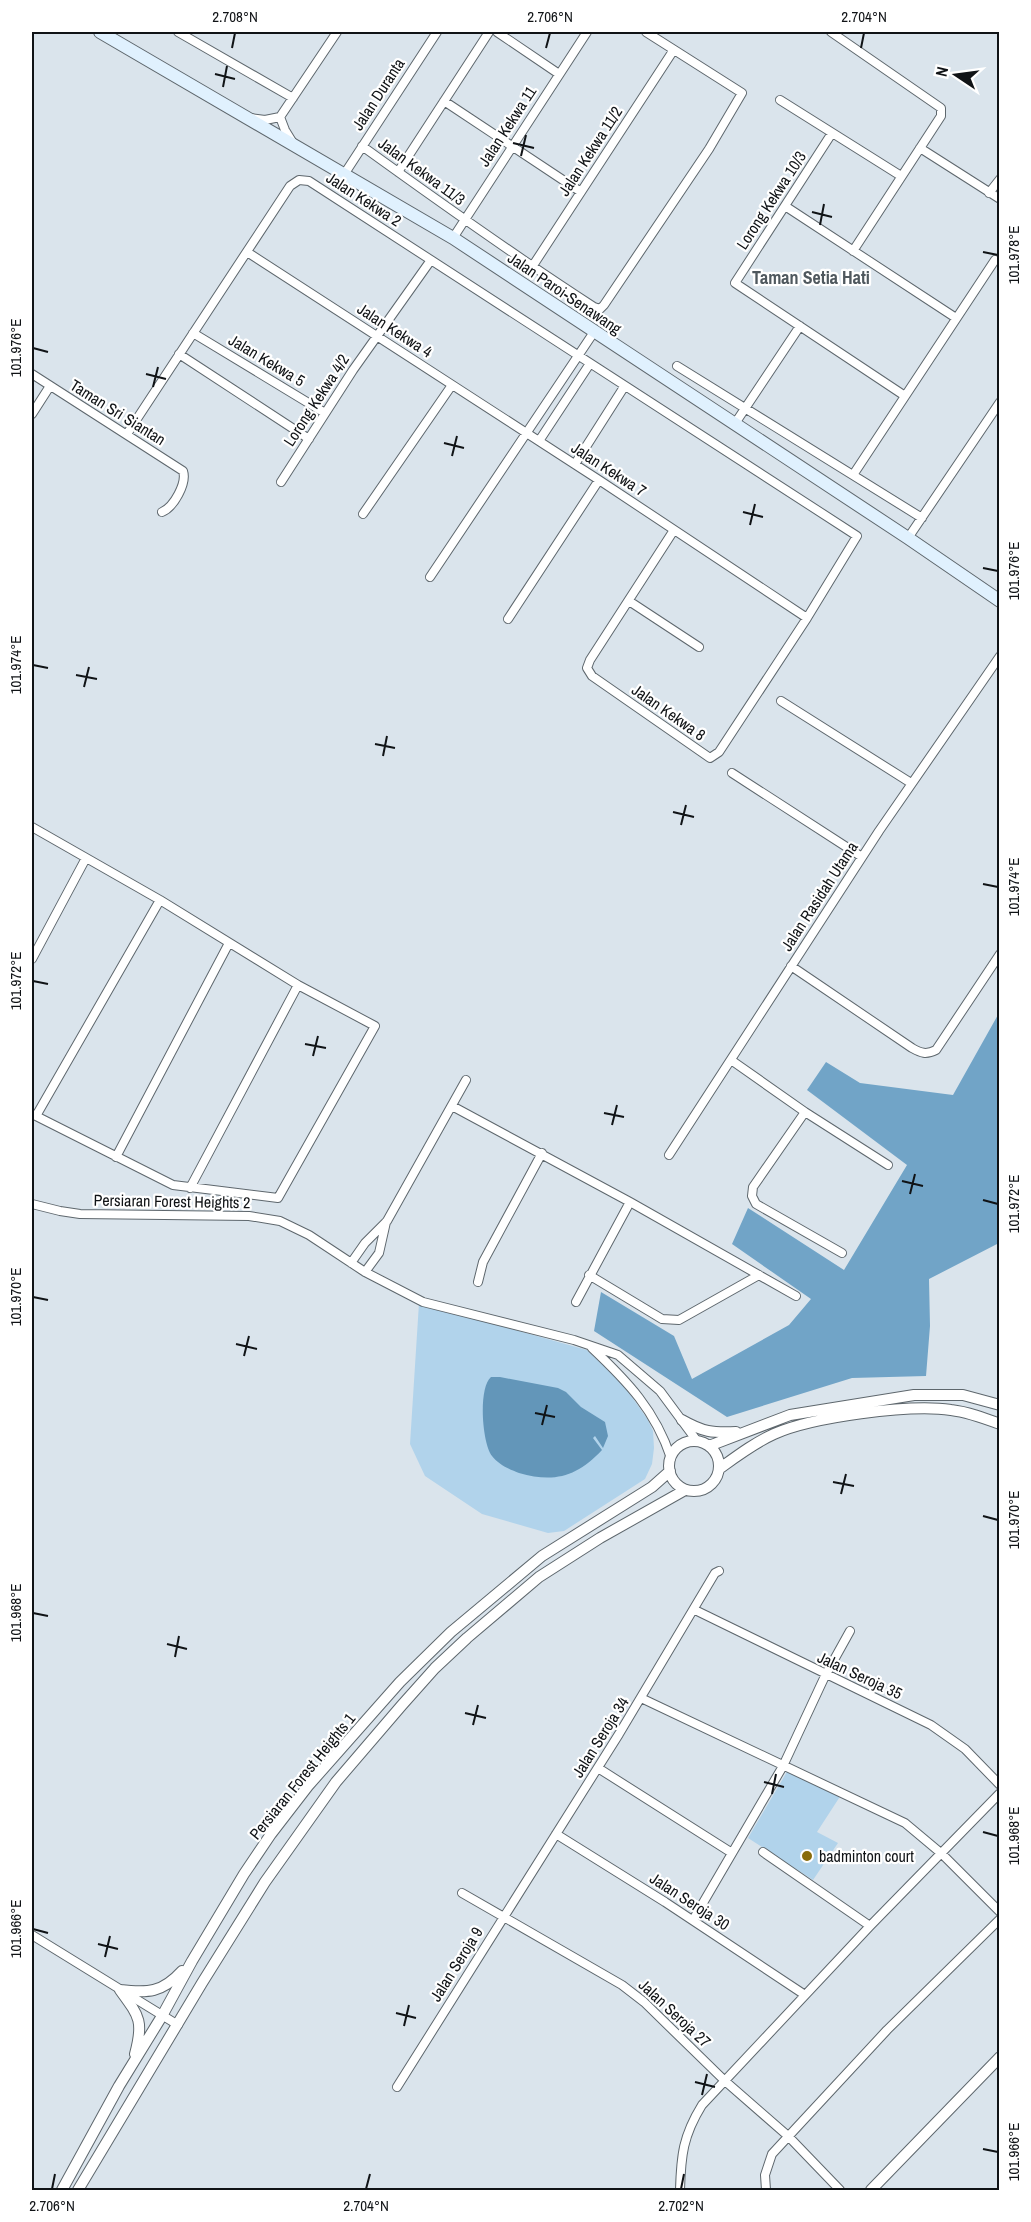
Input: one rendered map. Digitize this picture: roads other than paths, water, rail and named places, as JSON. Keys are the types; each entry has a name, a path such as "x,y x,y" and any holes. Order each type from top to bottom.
{"main road":[{"name":"Jalan Paroi-Senawang","path":"100,32 251,118 453,238 908,538 999,602"}],"street":[{"path":"181,32 292,98"},
{"path":"251,118 265,120 280,117 337,32"},
{"name":"Jalan Duranta","path":"345,173 437,32"},
{"path":"398,172 489,32"},
{"path":"497,32 559,74"},
{"name":"Jalan Kekwa 11","path":"453,238 587,32"},
{"path":"646,32 673,51"},
{"path":"831,32 930,99 940,108 941,116 854,251"},
{"name":"Jalan Kekwa 11/3","path":"362,146 532,267 600,309 709,149 742,93 673,51"},
{"name":"Jalan Kekwa 11/2","path":"532,267 673,51"},
{"path":"780,100 901,176"},
{"path":"444,101 581,192"},
{"path":"280,117 293,143"},
{"name":"Lorong Kekwa 10/3","path":"800,326 735,283 832,133"},
{"path":"920,148 999,199"},
{"path":"989,193 999,179"},
{"name":"Jalan Kekwa 2","path":"127,434 290,186 299,180 309,182 857,536"},
{"path":"785,206 956,318"},
{"name":"Jalan Kekwa 4","path":"247,252 527,434"},
{"name":"Lorong Kekwa 4/2","path":"281,482 325,413 431,260"},
{"path":"853,475 995,260"},
{"path":"734,424 800,326 905,396"},
{"path":"430,577 594,332"},
{"name":"Jalan Kekwa 5","path":"193,333 325,413"},
{"path":"179,354 309,439"},
{"path":"539,441 589,364"},
{"path":"677,366 922,518"},
{"name":"Taman Sri Siantan","path":"32,374 183,471 185,478 168,510 162,512"},
{"path":"363,514 452,385"},
{"path":"32,414 50,386"},
{"path":"574,464 624,387"},
{"path":"908,538 999,402"},
{"name":"Jalan Kekwa 7","path":"527,434 807,618"},
{"path":"508,620 599,480"},
{"name":"Jalan Kekwa 8","path":"674,530 587,668 592,676 710,758 719,752 807,618 857,536"},
{"path":"629,601 699,647"},
{"name":"Jalan Rasidah Utama","path":"669,1155 862,857 999,656"},
{"path":"781,701 911,783"},
{"path":"732,773 862,857"},
{"path":"32,827 160,900 298,985 375,1026 278,1198 173,1185 34,1115 160,900"},
{"path":"32,959 86,858"},
{"path":"116,1157 230,943"},
{"path":"791,966 912,1048 921,1053 930,1053 936,1050 999,954"},
{"path":"190,1188 298,985"},
{"path":"731,1060 805,1112 888,1165"},
{"path":"365,1272 379,1253 387,1221 466,1080"},
{"path":"452,1106 542,1153 796,1296"},
{"path":"805,1112 753,1187 752,1196 756,1204 842,1253"},
{"path":"478,1282 483,1262 542,1153"},
{"path":"576,1302 630,1202"},
{"name":"Persiaran Forest Heights 2","path":"32,1204 80,1214 249,1216 280,1221 309,1235 365,1272 423,1302 574,1340 618,1355 660,1391 697,1441"},
{"path":"351,1263 364,1243 387,1221"},
{"path":"589,1275 662,1318 679,1320 759,1275"},
{"path":"589,1345 626,1380 645,1404 663,1434 671,1458"},
{"path":"709,1446 790,1414 914,1395 963,1395 999,1405"},
{"path":"719,1469 751,1446 773,1434 829,1420 930,1408 960,1412 999,1424"},
{"path":"682,1420 712,1433 753,1429"},
{"path":"697,1441 709,1446 717,1456 718,1475 710,1486 698,1491 685,1490 675,1482 670,1471 671,1458 684,1443 697,1441"},
{"name":"Persiaran Forest Heights 1","path":"62,2190 244,1874 308,1786 417,1663 460,1624 535,1562 652,1486 670,1471"},
{"name":"Persiaran Forest Heights 1","path":"78,2190 233,1933 301,1829 336,1782 435,1668 491,1616 539,1577 600,1538 685,1490"},
{"name":"Jalan Seroja 34","path":"503,1918 598,1768 715,1573 719,1571"},
{"name":"Jalan Seroja 35","path":"694,1610 825,1676 931,1725 965,1749 999,1785"},
{"path":"693,1920 783,1766 825,1676 850,1631"},
{"path":"641,1698 905,1823 942,1854 999,1912"},
{"path":"598,1768 732,1853"},
{"path":"680,2190 681,2161 688,2127 702,2105 999,1793"},
{"name":"Jalan Seroja 30","path":"556,1834 693,1920 806,1995"},
{"path":"763,1852 870,1926"},
{"name":"Jalan Seroja 27","path":"462,1893 622,1985 644,2002 725,2081 788,2136 840,2190"},
{"name":"Jalan Seroja 9","path":"397,2087 503,1918"},
{"path":"766,2190 765,2175 772,2154 887,2030 999,1918"},
{"path":"32,1935 178,2025"},
{"path":"120,1990 146,1993 160,1989 175,1979 192,1961"},
{"path":"120,1990 138,2015 141,2033 132,2065"},
{"path":"870,2190 999,2057"}],"place":[{"name":"badminton court","path":"807,1856"}],"district":[{"name":"Taman Setia Hati","path":"811,278"}]}
